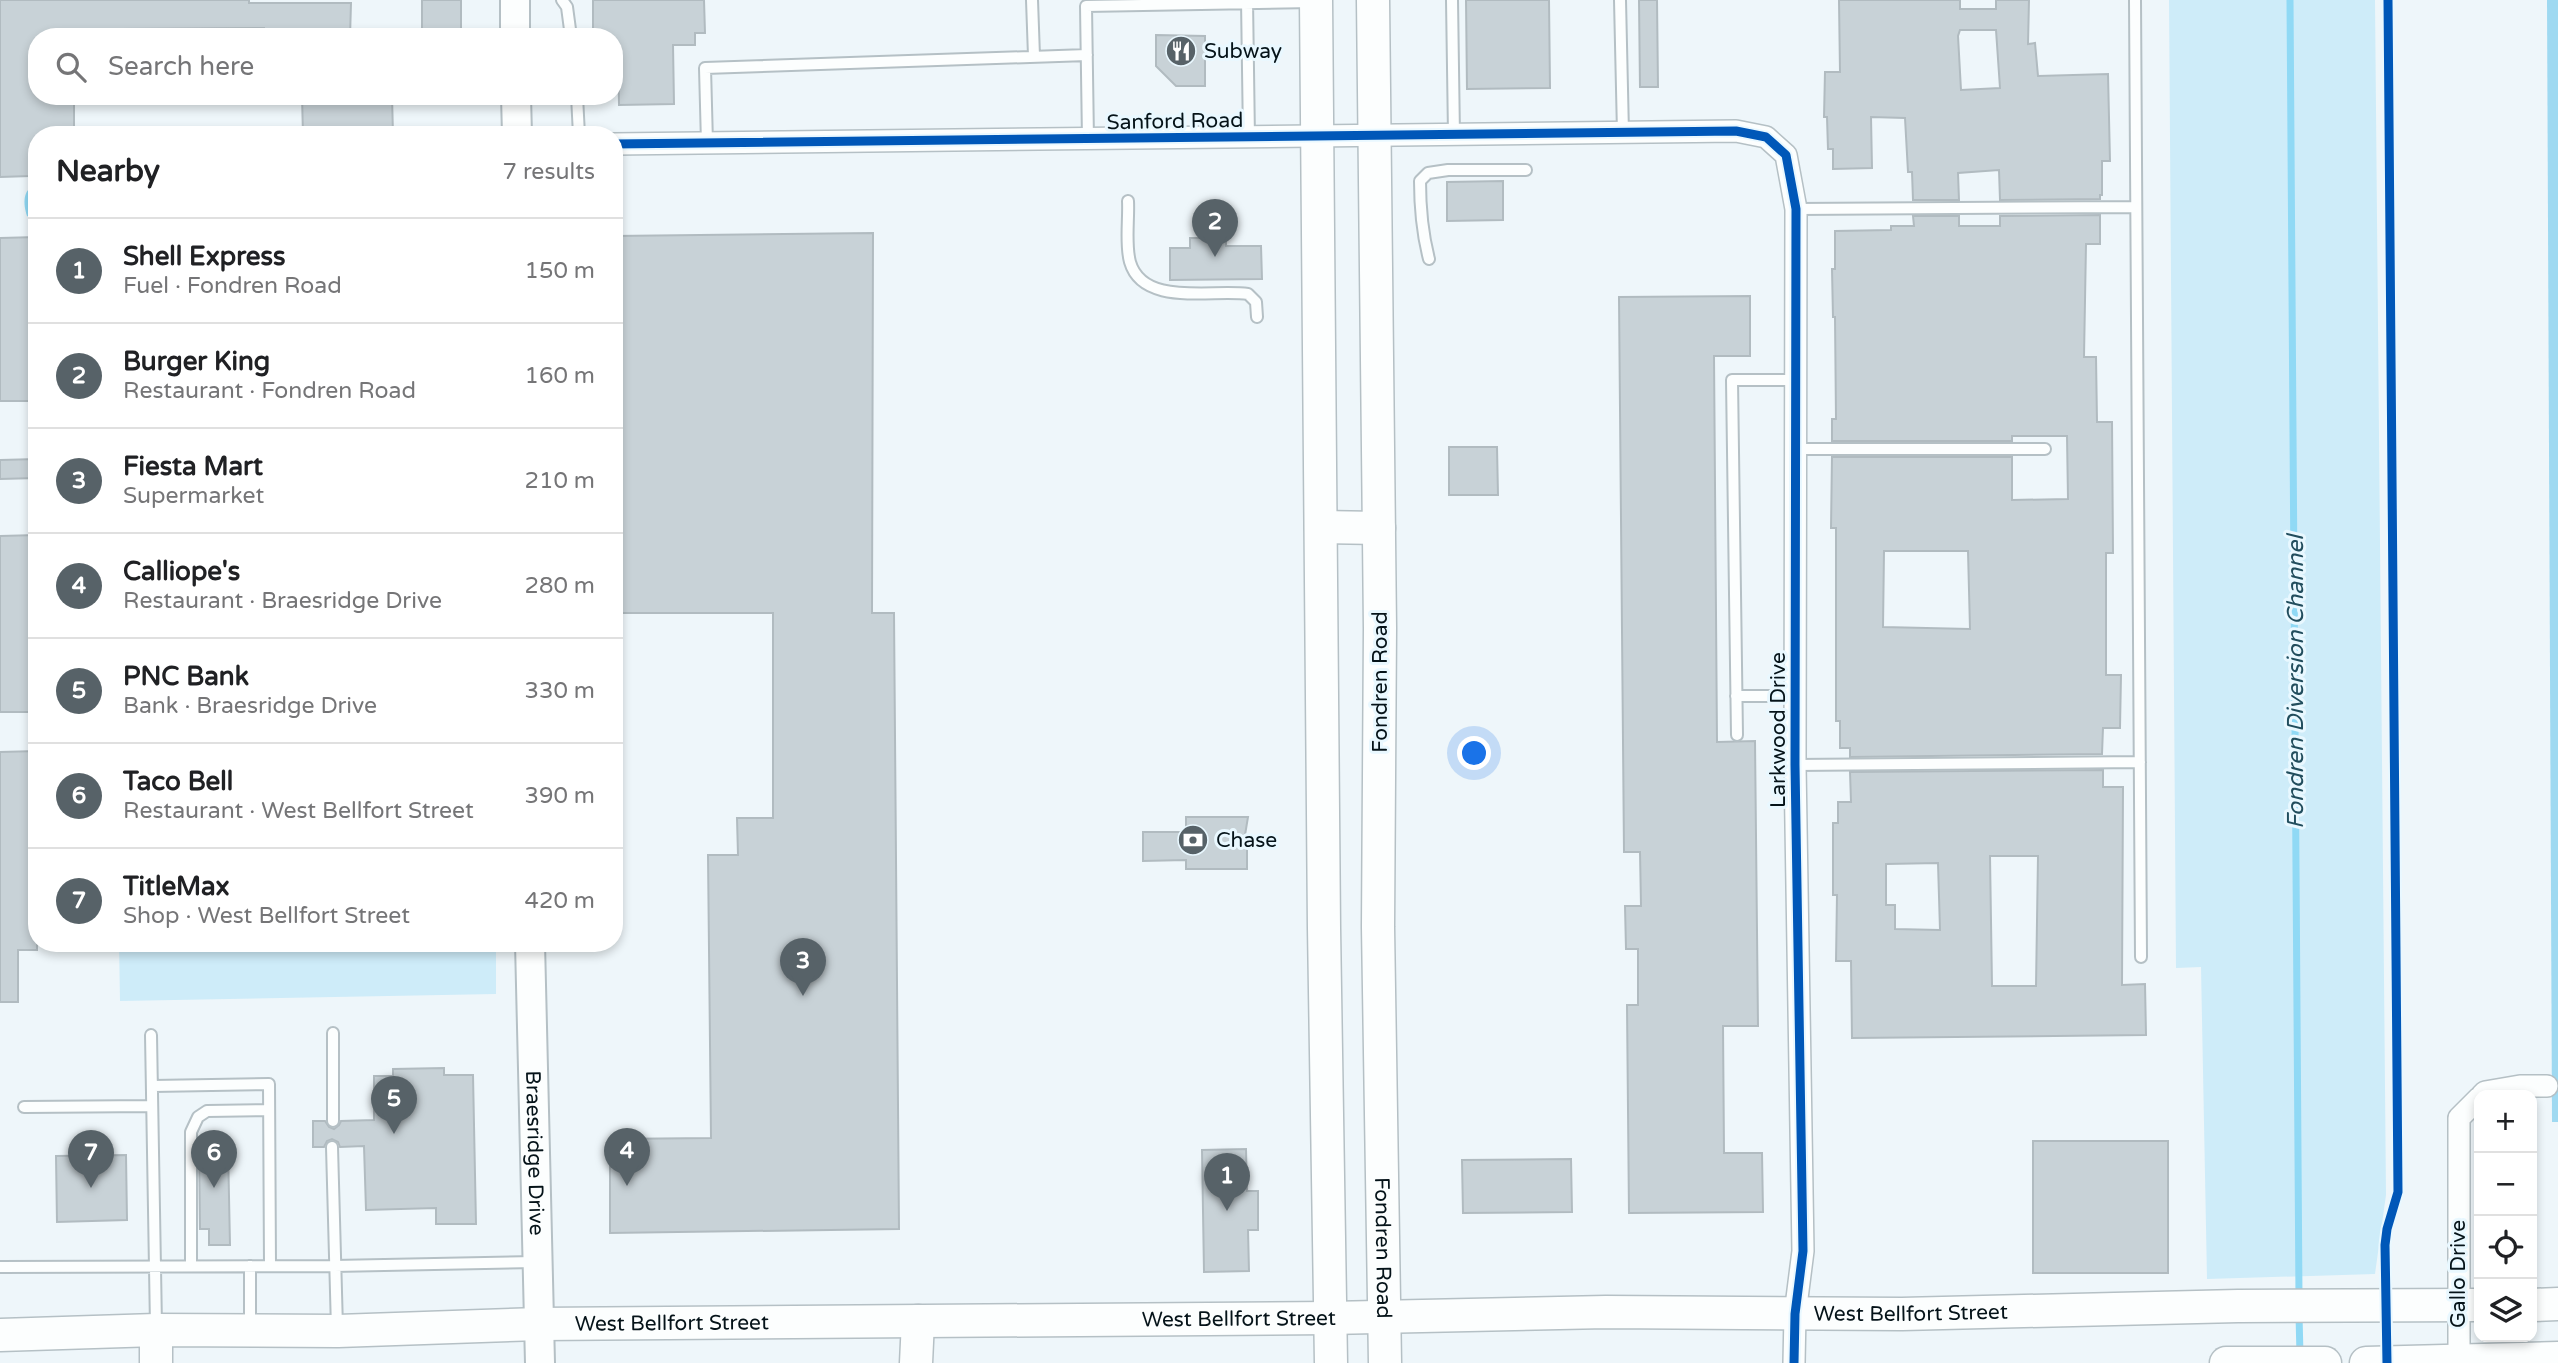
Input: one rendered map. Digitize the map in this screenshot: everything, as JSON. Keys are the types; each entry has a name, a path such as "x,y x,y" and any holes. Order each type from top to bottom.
{"main road":[{"name":"Fondren Road","path":"1373,0 1380,761 1378,928 1385,1363"},
{"path":"1316,1 1324,928 1331,1363"},
{"path":"1321,527 1378,528"},
{"path":"1324,928 1378,928"},
{"path":"2537,1305 2558,1304"},
{"name":"West Bellfort Street","path":"0,1335 156,1330 338,1331 539,1324 1385,1318 1606,1312 2015,1313 2238,1306 2469,1306"},
{"path":"916,1363 918,1321"},
{"path":"156,1330 156,1363"},
{"path":"2366,1363 2558,1358"},
{"path":"2226,1363 2325,1363"}],"street":[{"path":"515,0 516,28"},
{"path":"516,105 517,126"},
{"name":"Sanford Road","path":"623,144 1735,131"},
{"name":"Larkwood Drive","path":"1735,131 1766,137 1786,155 1796,209 1795,765 1803,1251 1795,1314 1794,1363"},
{"name":"Braesridge Drive","path":"530,952 540,1363"},
{"path":"2497,1090 2520,1086 2547,1086"},
{"name":"Gallo Drive","path":"2459,1362 2469,1306 2458,1187 2459,1118 2474,1104"}],"lane":[{"path":"562,0 567,7 570,28"},
{"path":"1032,0 1034,56"},
{"path":"1452,0 1454,135"},
{"path":"1620,0 1623,133"},
{"path":"2135,0 2141,957"},
{"path":"1247,1 1249,138"},
{"path":"1088,139 1086,6 1316,1"},
{"path":"707,143 705,68 1087,55"},
{"path":"577,105 579,126"},
{"path":"1429,258 1420,213 1420,181 1428,173 1448,170 1526,170"},
{"path":"1128,201 1129,260 1135,274 1145,285 1163,292 1248,293 1256,302 1257,317"},
{"path":"1796,209 2136,207"},
{"path":"1737,735 1732,380 1795,380"},
{"path":"1795,449 2045,449"},
{"path":"1736,696 1795,696"},
{"path":"1795,765 2140,762"},
{"path":"333,1033 333,1121"},
{"path":"151,1035 156,1330"},
{"path":"153,1086 269,1084 270,1266"},
{"path":"24,1107 152,1106"},
{"path":"191,1265 191,1132 198,1117 207,1111 269,1110"},
{"path":"332,1147 338,1331"},
{"path":"0,1267 334,1266 538,1262"},
{"path":"250,1266 250,1331"}],"shaded area":[{"path":"2169,0 2375,0 2386,1195 2375,1274 2207,1279 2201,967 2176,968"},
{"path":"2547,0 2558,0 2558,1122 2552,1122"},
{"path":"28,190 28,216 24,202"},
{"path":"119,952 496,952 496,994 120,1001"}],"building":[{"path":"0,0 249,0 249,3 351,3 350,28 28,28 28,105 74,105 74,126 28,126 28,176 0,177"},
{"path":"422,0 461,0 461,28 422,28"},
{"path":"593,0 704,0 705,33 695,33 695,45 673,45 674,104 623,105 623,28 593,28"},
{"path":"1466,0 1549,0 1550,88 1467,89"},
{"path":"1639,0 1657,0 1658,87 1640,87"},
{"path":"1839,0 1960,0 1960,9 1996,9 1996,0 2029,0 2028,44 2035,43 2038,76 2108,74 2110,161 2102,161 2102,195 2100,199 2000,200 1999,170 1958,173 1959,200 1913,200 1912,172 1908,172 1905,118 1871,117 1872,168 1833,169 1833,149 1828,149 1827,117 1824,117 1825,72 1840,72","holes":["1960,30 1996,30 2000,88 1961,90"]},
{"name":"Subway","path":"1156,35 1205,36 1205,86 1176,86 1156,66"},
{"path":"302,105 392,105 393,126 303,126"},
{"path":"1503,181 1503,220 1447,221 1447,182"},
{"path":"2100,215 2100,244 2086,244 2084,357 2096,357 2097,422 2112,422 2113,553 2106,553 2106,675 2121,675 2120,728 2103,728 2102,754 1850,757 1850,748 1840,748 1840,721 1836,721 1836,528 1831,528 1832,457 2012,457 2012,500 2068,499 2067,436 2012,436 2012,441 1832,441 1832,419 1836,419 1832,269 1835,269 1835,231 1891,230 1891,226 1914,226 1913,216 1959,216 1959,226 2000,226 2000,216","holes":["1884,551 1968,551 1970,629 1883,627"]},
{"path":"873,233 872,613 894,613 899,1229 610,1233 610,1139 711,1138 708,855 738,855 737,818 773,818 773,613 623,613 623,236"},
{"path":"28,237 28,401 0,401 0,238"},
{"path":"1190,238 1226,238 1226,246 1261,246 1262,279 1170,280 1170,248 1190,248"},
{"path":"1750,296 1750,356 1714,356 1717,742 1755,741 1758,1026 1723,1026 1724,1153 1762,1153 1763,1212 1629,1213 1627,1005 1638,1005 1638,949 1626,949 1625,906 1641,906 1640,852 1624,852 1619,297"},
{"path":"1449,447 1497,447 1498,495 1449,495"},
{"path":"28,459 28,478 0,479 0,460"},
{"path":"28,535 28,712 0,712 0,536"},
{"path":"28,751 28,950 18,950 18,1002 0,1002 0,752"},
{"path":"2103,770 2103,787 2123,787 2122,985 2145,984 2146,1035 1852,1038 1851,961 1836,961 1837,895 1833,895 1833,823 1838,823 1838,802 1851,802 1850,772","holes":["1990,856 2038,856 2036,986 1992,986","1938,863 1940,930 1895,929 1895,905 1886,905 1886,864"]},
{"name":"Chase","path":"1186,817 1248,817 1243,847 1247,847 1247,869 1186,869 1186,860 1143,861 1143,832 1186,832"},
{"path":"444,1068 444,1075 473,1075 476,1224 436,1224 436,1208 366,1210 364,1146 340,1147 338,1142 332,1139 327,1141 324,1147 313,1147 313,1121 325,1121 334,1129 341,1121 374,1120 374,1076 393,1076 393,1069"},
{"path":"2033,1141 2168,1141 2168,1273 2033,1273"},
{"path":"199,1147 228,1148 230,1245 209,1245 209,1229 200,1229"},
{"path":"1246,1149 1247,1191 1258,1191 1258,1230 1248,1230 1249,1271 1204,1272 1202,1150"},
{"path":"126,1155 127,1220 57,1222 56,1156"},
{"path":"1571,1159 1572,1212 1463,1213 1462,1160"}],"waterway":[{"name":"Fondren Diversion Channel","path":"2290,0 2299,1299"},
{"name":"Fondren Diversion Channel","path":"2299,1315 2300,1355"}],"cycle path":[{"path":"2387,1363 2385,1245 2398,1192 2388,0"},
{"path":"623,144 1736,131 1766,137 1786,155 1796,209 1795,765 1803,1251 1795,1314 1794,1363"}],"place":[{"name":"Subway","path":"1181,51"},
{"name":"Burger King","path":"1215,257"},
{"name":"Chase","path":"1193,840"},
{"name":"Fiesta Mart","path":"803,996"},
{"name":"PNC Bank","path":"394,1134"},
{"name":"Calliope's","path":"627,1186"},
{"name":"TitleMax","path":"91,1188"},
{"name":"Taco Bell","path":"214,1188"},
{"name":"Shell Express","path":"1227,1211"}]}
